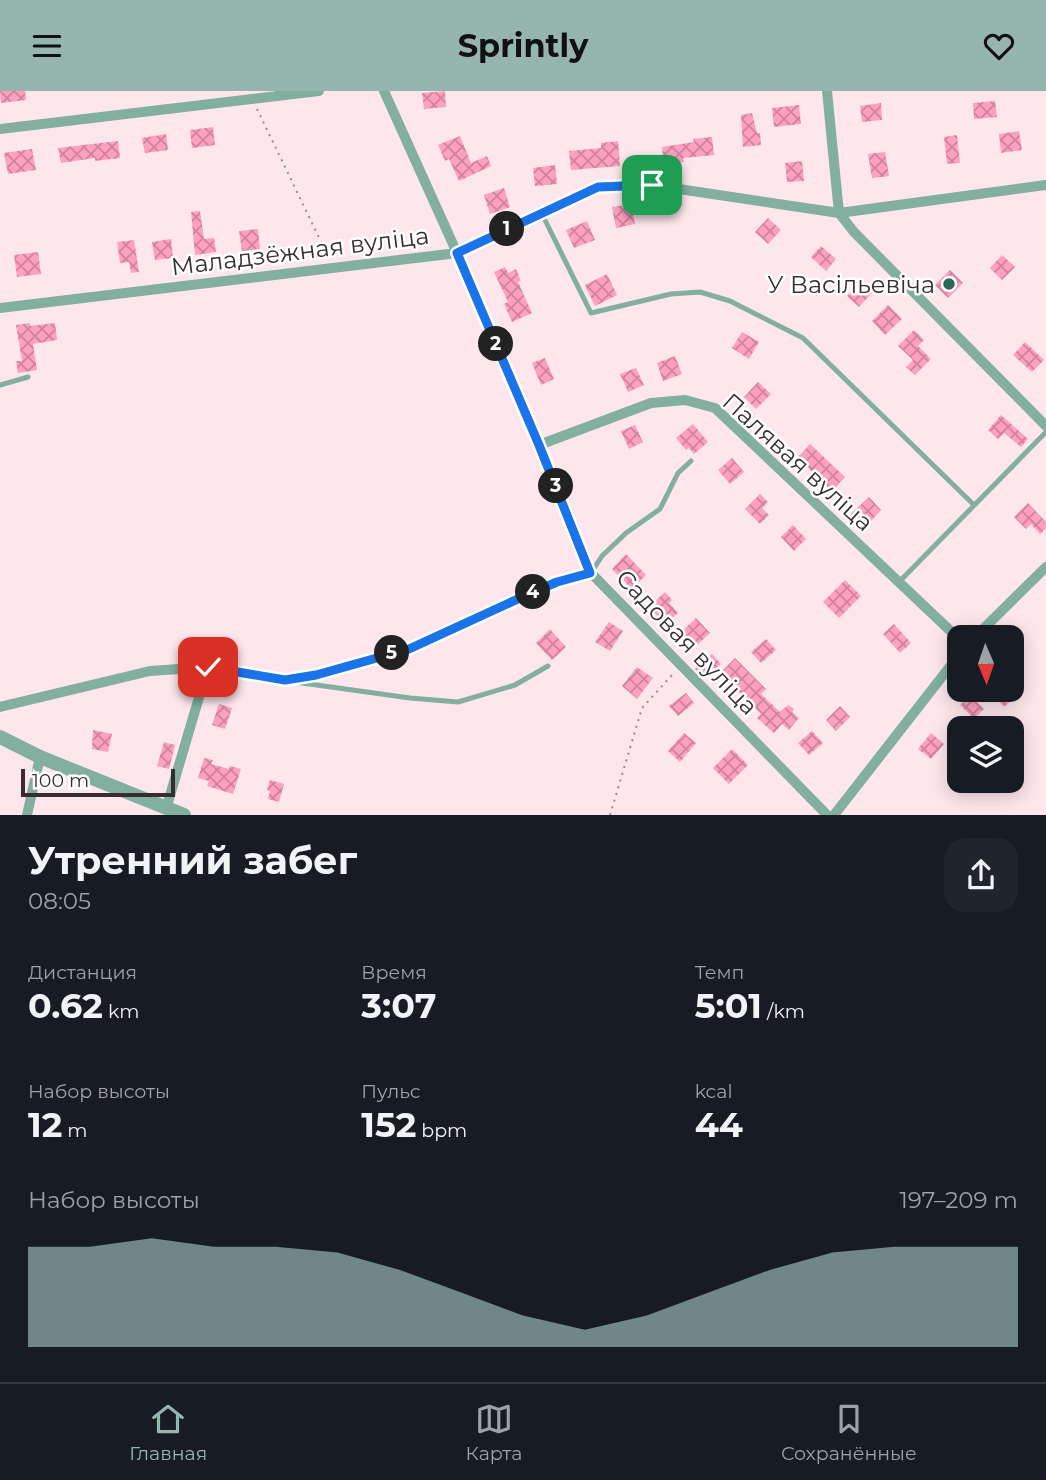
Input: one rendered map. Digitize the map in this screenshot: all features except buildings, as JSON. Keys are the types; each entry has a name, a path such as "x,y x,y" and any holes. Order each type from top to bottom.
{"street":[{"path":"0,129 319,91"},
{"name":"Садовая вуліца","path":"384,91 457,253 590,573 827,815"},
{"path":"827,91 839,213 853,232 1046,429"},
{"name":"Маладзёжная вуліца","path":"0,308 457,253 598,187 652,185 839,213 1046,185"},
{"name":"Палявая вуліца","path":"539,445 651,403 684,400 715,408 947,628"},
{"path":"987,625 1046,566"},
{"path":"0,707 150,671 208,667 285,680 316,675 409,649 557,582 590,573"},
{"path":"166,809 208,667"},
{"path":"834,815 947,670"},
{"path":"0,737 40,757 184,815"},
{"path":"27,815 40,757"}],"lane":[{"path":"542,213 592,313 671,294 700,292 730,301 778,325 803,338 974,505"},
{"path":"0,386 28,377"},
{"path":"898,583 1046,429"},
{"path":"590,573 602,556 626,533 660,509 678,473 691,461"},
{"path":"285,680 398,697 458,702 515,685 548,666"}],"path":[{"path":"255,99 326,252 323,261"},
{"path":"610,815 642,708 680,665"}],"place":[{"name":"У Васільевіча","path":"949,284"}],"route":[{"path":"208,667 285,680 316,675 409,649 557,582 590,573 457,253 598,187 652,185"}]}
